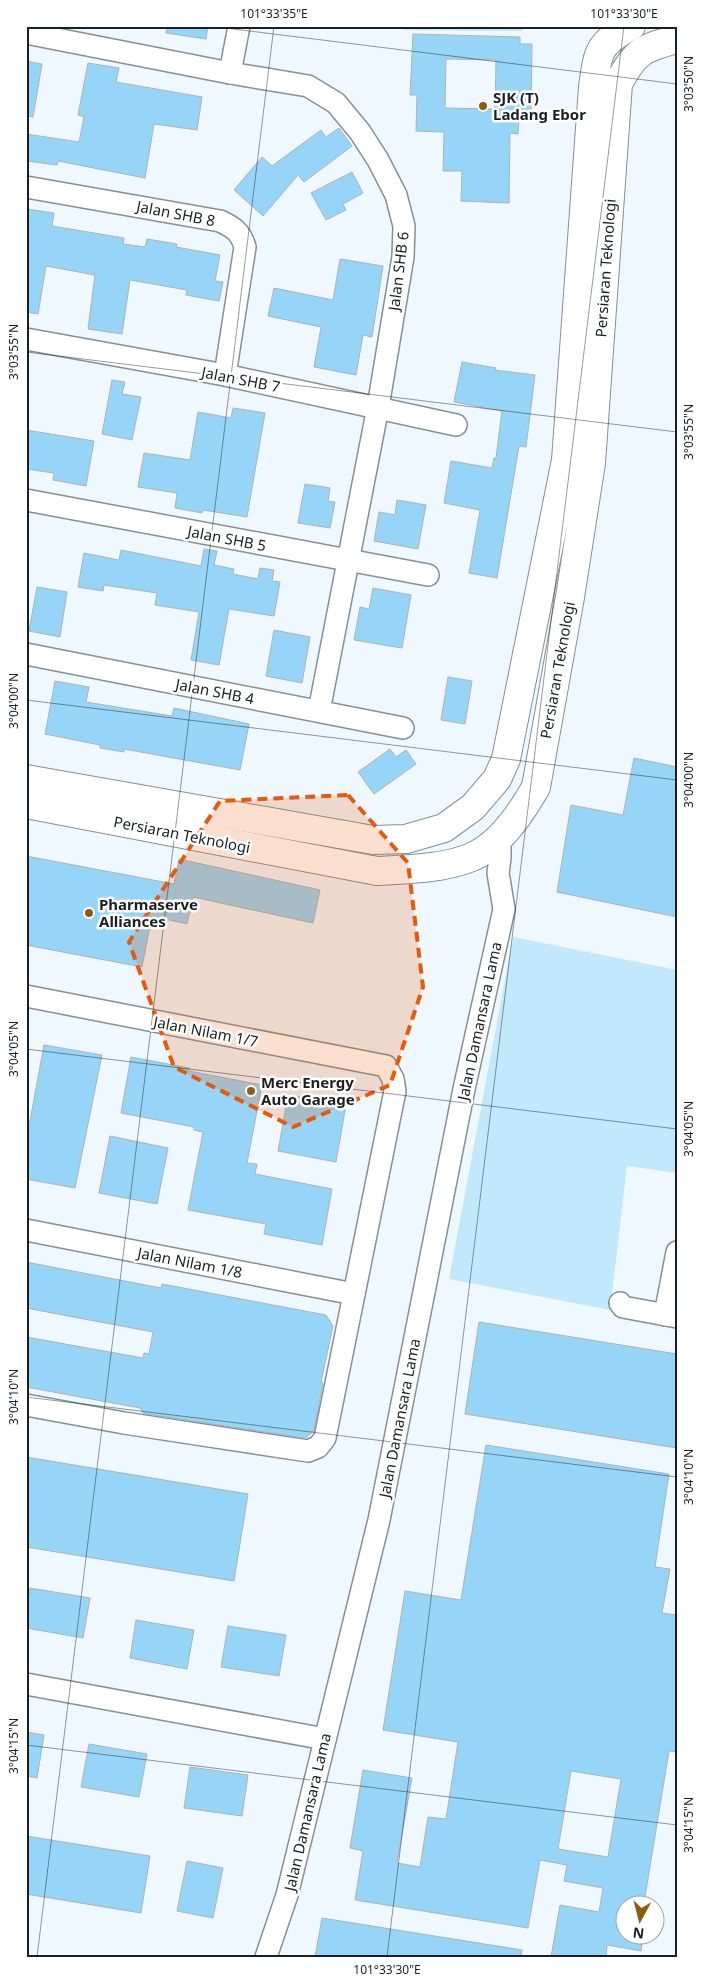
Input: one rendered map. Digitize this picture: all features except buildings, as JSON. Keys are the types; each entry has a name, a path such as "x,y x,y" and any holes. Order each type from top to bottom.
{"main road":[{"name":"Persiaran Teknologi","path":"26,778 373,840 406,839 444,828 472,807 497,779 506,759 566,460 596,61 602,46 631,26"},
{"name":"Persiaran Teknologi","path":"26,804 377,871 424,868 474,856 500,836 523,810 536,786 573,578 591,463 618,84 627,66 646,47 677,39"}],"street":[{"path":"230,72 239,26"},
{"name":"Jalan SHB 6","path":"26,33 70,34 230,72 308,86 336,103 360,132 378,160 396,194 404,226 403,257 378,407 319,711"},
{"name":"Jalan SHB 8","path":"26,187 220,221 233,228 242,237 245,247 225,375"},
{"name":"Jalan SHB 7","path":"26,338 225,375 456,425"},
{"name":"Jalan SHB 5","path":"26,500 428,575"},
{"name":"Jalan SHB 4","path":"26,654 403,728"},
{"name":"Jalan Damansara Lama","path":"266,1957 286,1900 379,1520 464,1089 504,909 498,873 500,836"},
{"path":"474,856 482,864 498,873"},
{"name":"Jalan Nilam 1/7","path":"26,996 386,1066 393,1079 395,1091 354,1294"},
{"name":"Jalan Nilam 1/8","path":"26,1230 354,1294"},
{"path":"620,1303 623,1307 671,1316 677,1252"},
{"path":"26,1405 124,1423 308,1451 318,1447 325,1438 354,1294"},
{"path":"26,1684 325,1739"}],"highlighted area":[{"path":"348,795 408,863 423,987 390,1085 293,1127 174,1067 129,942 220,801"}],"shaded area":[{"path":"404,26 523,26 522,31 403,30"},
{"path":"513,937 677,970 677,1173 627,1166 610,1310 449,1279"}],"place":[{"name":"SJK (T) Ladang Ebor","path":"483,106"},
{"name":"Pharmaserve Alliances","path":"89,913"},
{"name":"Merc Energy Auto Garage","path":"251,1091"}]}
